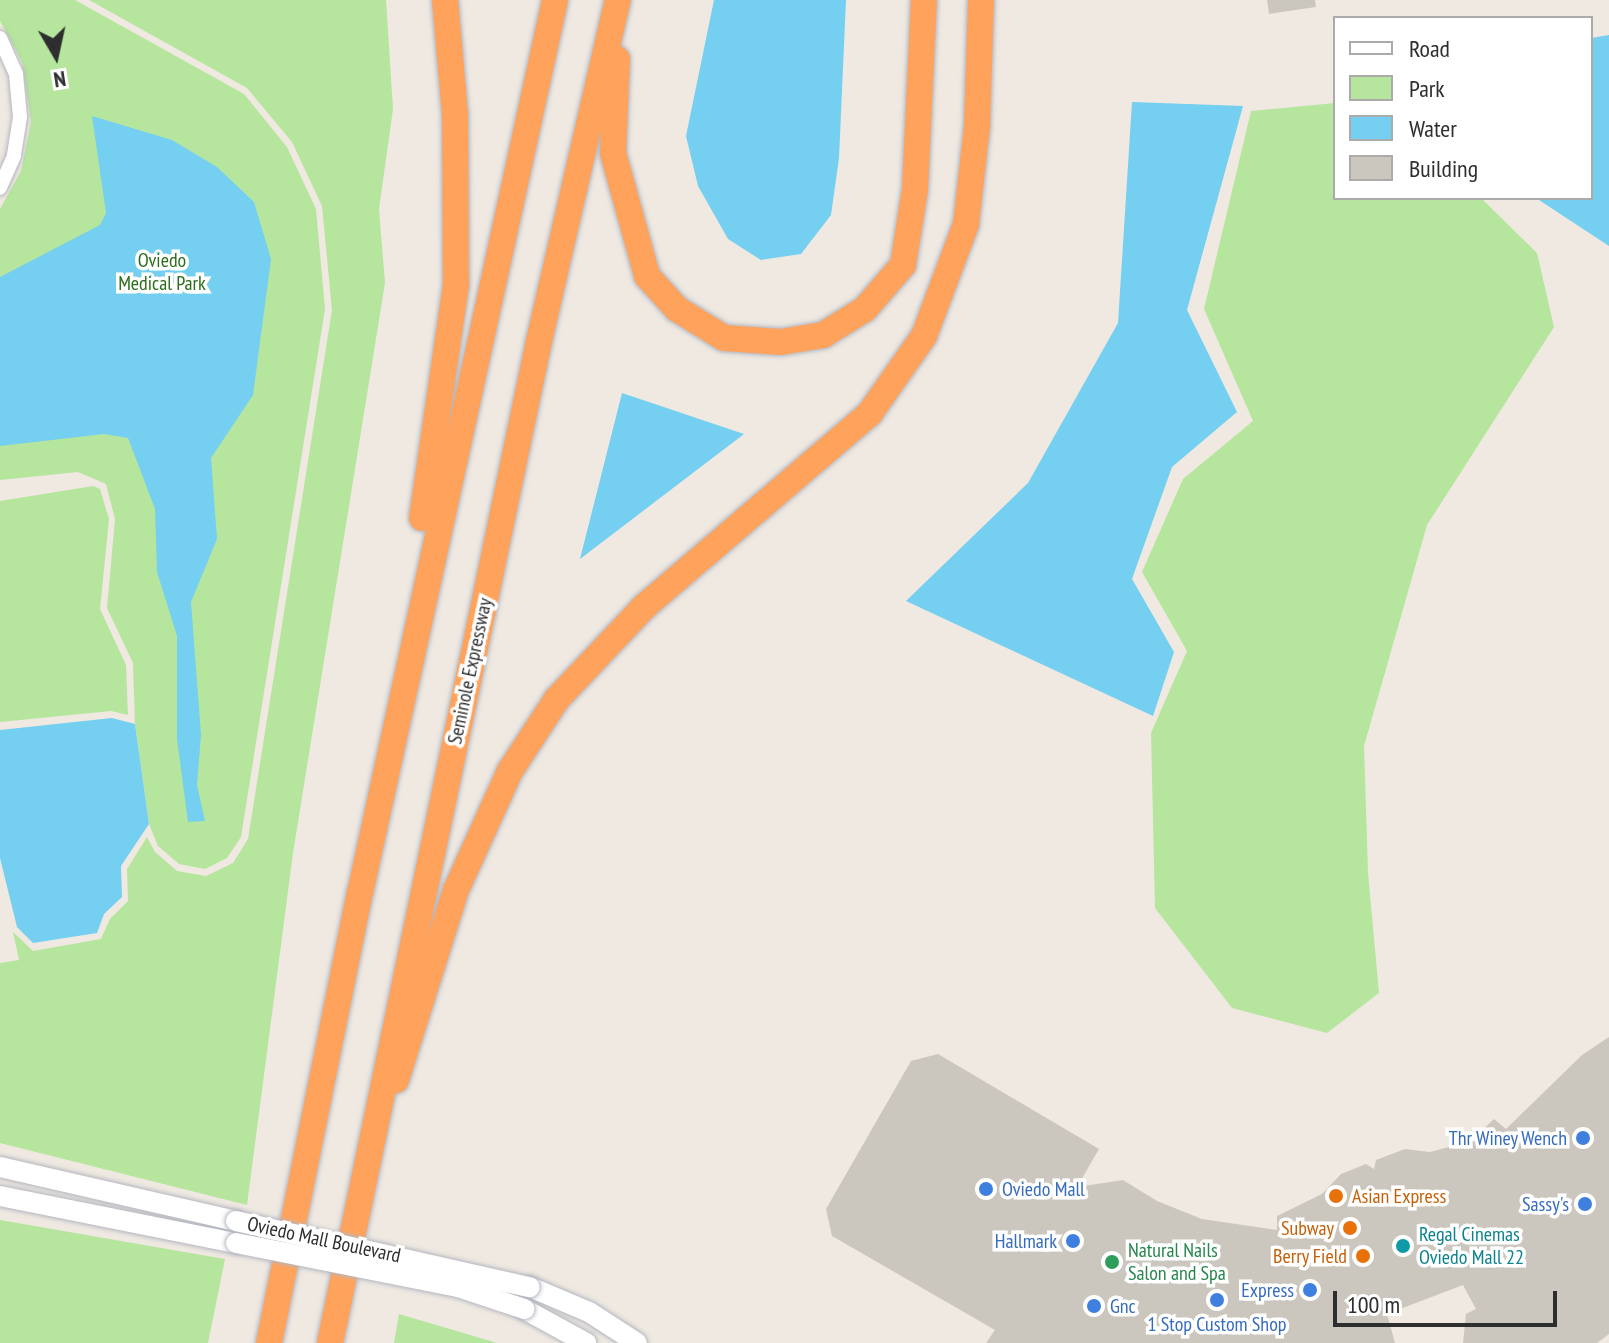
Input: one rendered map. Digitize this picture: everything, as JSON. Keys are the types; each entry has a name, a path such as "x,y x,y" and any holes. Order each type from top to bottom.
{"highway":[{"path":"360,893 379,742 428,486 456,285 455,114 445,0"},
{"path":"269,1343 360,893 555,0"},
{"name":"Seminole Expressway","path":"400,1047 535,357 618,0"},
{"path":"627,0 615,67 613,153 647,276 677,309 724,338 781,342 823,335 865,309 903,265 915,189 924,0"},
{"path":"330,1343 374,1136 400,1047 456,890 510,771 557,699 644,607 870,413 924,336 966,224 977,126 981,0"}],"street":[{"path":"0,38 16,74 20,117 14,156 0,188"},
{"name":"Oviedo Mall Boulevard","path":"0,1167 530,1287 589,1312 637,1343"},
{"name":"Oviedo Mall Boulevard","path":"0,1196 458,1287 524,1309 586,1343"}],"green space":[{"name":"Oviedo Medical Park","path":"0,0 75,0 244,94 287,147 316,209 325,309 241,837 227,858 205,869 179,864 158,846 149,824 135,724 133,663 107,608 115,519 106,484 78,472 0,480 0,209 21,171 31,122 22,62 0,21"},
{"path":"89,0 386,0 393,109 379,209 385,283 293,853 247,1205 0,1143 0,963 19,960 13,932 33,951 101,939 110,919 128,901 127,869 147,837 155,852 177,871 206,876 233,863 248,839 332,310 322,206 292,142 247,88"},
{"path":"1333,103 1333,200 1483,200 1537,253 1554,327 1427,525 1364,746 1368,873 1379,993 1327,1033 1232,1008 1155,908 1151,733 1187,651 1142,572 1183,479 1253,421 1204,309 1251,111"},
{"path":"93,486 100,489 109,519 100,609 126,665 128,715 111,711 0,722 0,501"},
{"path":"0,1220 225,1259 208,1343 0,1343"},
{"path":"399,1314 497,1343 394,1343"}],"water":[{"path":"714,0 846,0 839,158 831,215 801,254 761,260 728,239 698,186 686,136"},
{"path":"1609,35 1609,246 1539,200 1593,200 1593,38"},
{"path":"1132,102 1243,106 1187,310 1237,412 1172,467 1132,579 1174,652 1153,716 906,601 1028,483 1118,323"},
{"path":"92,116 172,140 217,167 254,202 271,259 253,395 211,458 217,539 191,602 201,735 197,785 205,821 188,822 177,739 177,636 157,572 155,509 128,438 104,434 0,446 0,277 100,225 106,213"},
{"path":"622,393 744,434 580,559"},
{"path":"112,718 135,724 149,824 121,866 122,897 104,914 97,933 33,943 17,927 0,858 0,730"}],"building":[{"path":"1267,0 1315,0 1316,7 1269,14"},
{"name":"Oviedo Mall","path":"1609,1037 1609,1334 1597,1343 1463,1343 1466,1314 1476,1309 1463,1285 1387,1314 1395,1343 986,1343 995,1330 832,1236 826,1209 911,1061 938,1054 1099,1149 1077,1187 1123,1180 1157,1201 1202,1219 1277,1230 1277,1216 1322,1194 1341,1174 1366,1164 1374,1169 1376,1160 1405,1149 1430,1152 1471,1141 1494,1119 1506,1129 1582,1055"}],"place":[{"name":"Thr Winey Wench","path":"1583,1138"},
{"name":"Oviedo Mall","path":"986,1189"},
{"name":"Asian Express","path":"1336,1196"},
{"name":"Sassy's","path":"1585,1204"},
{"name":"Subway","path":"1350,1228"},
{"name":"Hallmark","path":"1073,1241"},
{"name":"Regal Cinemas Oviedo Mall 22","path":"1403,1246"},
{"name":"Berry Field","path":"1363,1256"},
{"name":"Natural Nails Salon and Spa","path":"1112,1262"},
{"name":"Express","path":"1310,1290"},
{"name":"1 Stop Custom Shop","path":"1217,1300"},
{"name":"Gnc","path":"1094,1306"}]}
